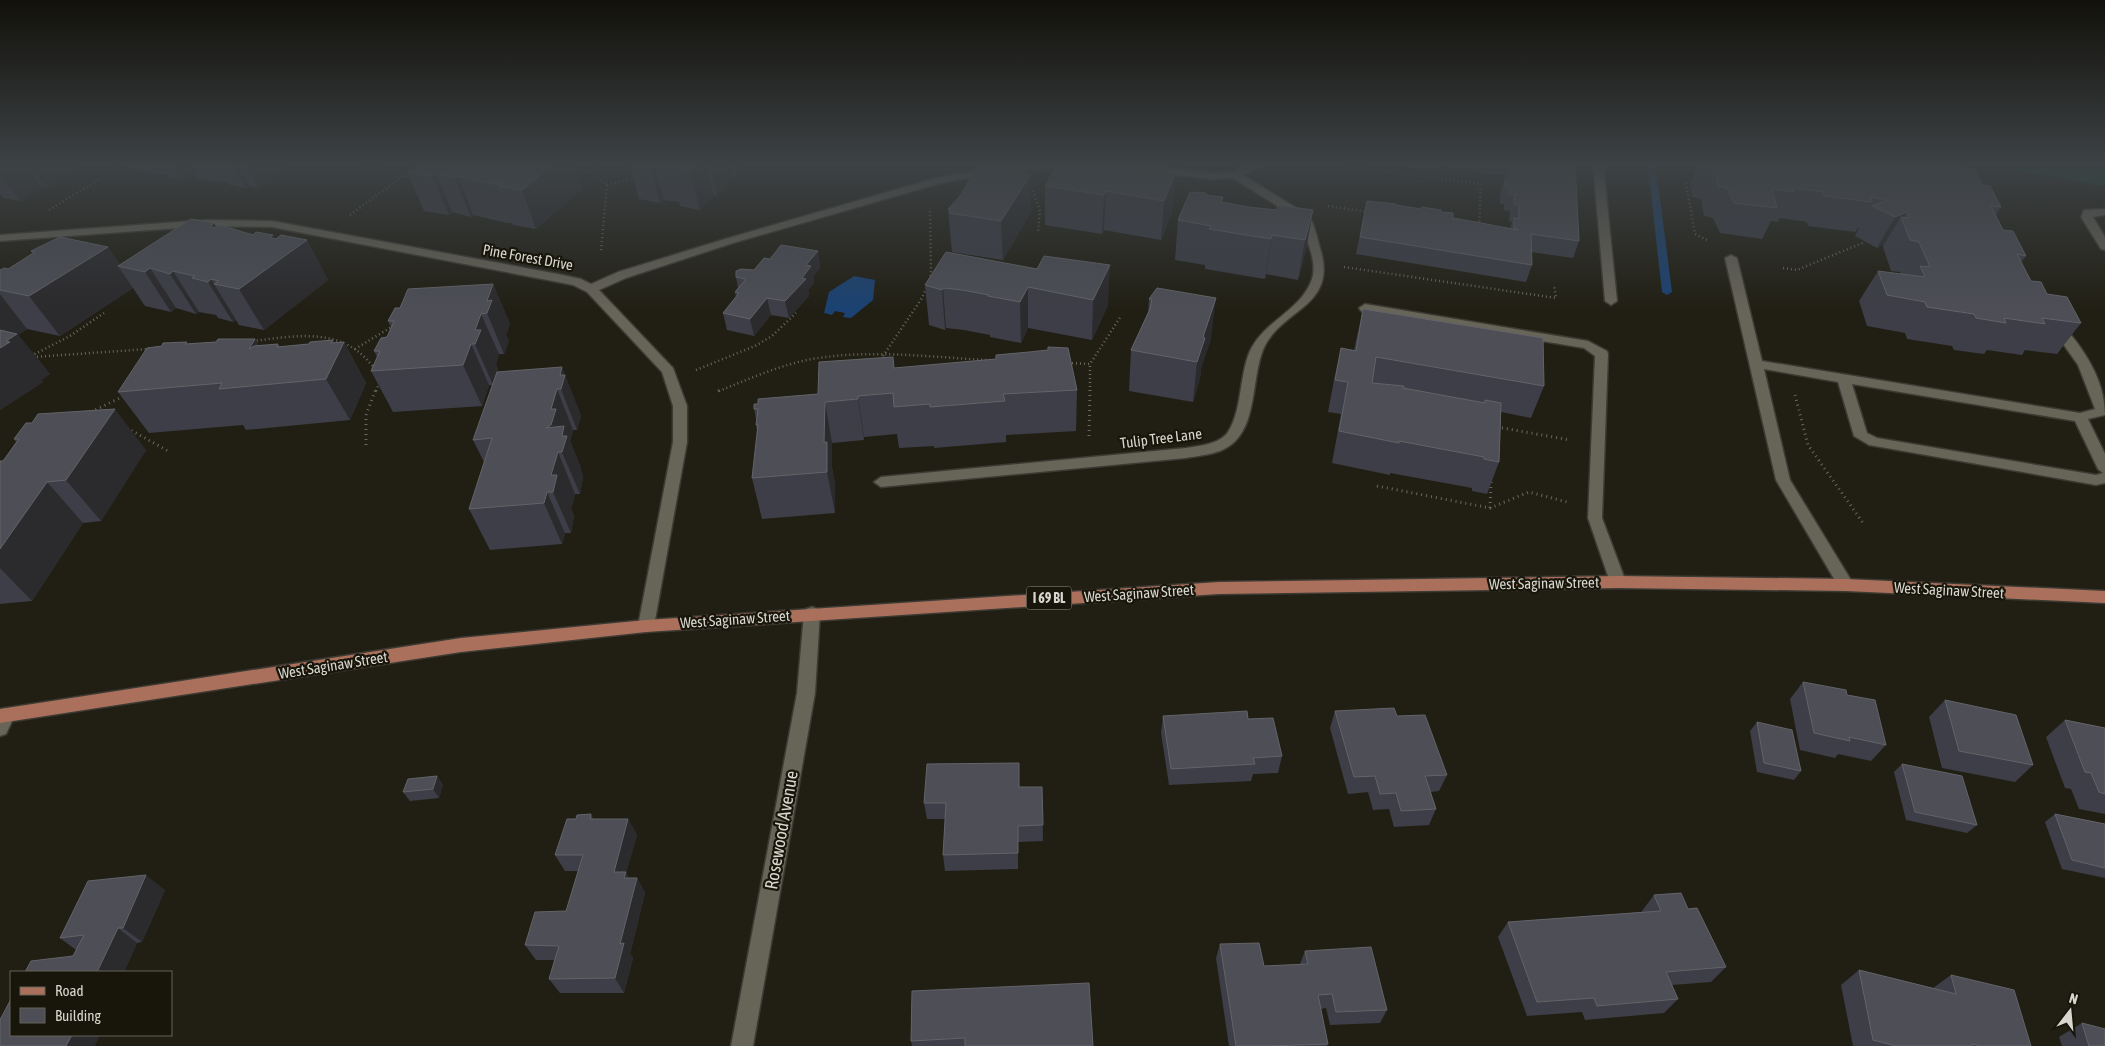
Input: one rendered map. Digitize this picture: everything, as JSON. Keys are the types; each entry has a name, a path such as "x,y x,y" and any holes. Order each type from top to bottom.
{"main road":[{"name":"West Saginaw Street","path":"2,720 461,645 646,626 812,613 1219,588 1618,582 1846,585 2105,597"}],"street":[{"path":"591,289 631,272 833,212"},
{"path":"1295,212 1305,218 1319,263"},
{"path":"1603,212 1611,302"},
{"path":"2105,212 2088,212 2087,217 2105,247"},
{"name":"Pine Forest Drive","path":"0,238 206,224 272,224 558,278 577,282 591,289 656,356 672,380 680,406 680,442 646,626"},
{"path":"1731,258 1783,480 1846,585"},
{"name":"Tulip Tree Lane","path":"881,482 1186,453 1216,446 1233,437 1241,419 1257,349 1273,328 1306,300 1318,278 1319,263"},
{"path":"1365,308 1588,345 1602,354 1595,518 1618,582"},
{"path":"1756,364 2080,417 2102,411 2098,394 2071,341 2046,315"},
{"path":"1844,378 1861,436 1874,442 2096,480 2105,478"},
{"path":"2080,417 2105,470"},
{"name":"Rosewood Avenue","path":"742,1046 806,693 812,613"}],"path":[{"path":"25,237 39,216 46,212"},
{"path":"601,251 605,212"},
{"path":"883,356 922,298 931,274 932,212"},
{"path":"1038,232 1042,212"},
{"path":"1479,228 1480,212"},
{"path":"1691,212 1694,234 1709,241"},
{"path":"1783,268 1797,270 1865,242"},
{"path":"1319,263 1556,298 1554,285"},
{"path":"931,274 940,275"},
{"path":"104,313 70,336 28,357 152,349"},
{"path":"672,380 755,346 772,336 796,313"},
{"path":"1089,438 1090,364 1121,316"},
{"path":"355,349 396,325"},
{"path":"247,341 314,335 330,338 355,349 382,375 366,415 366,445"},
{"path":"718,391 783,365 814,359 883,356 991,360"},
{"path":"1060,363 1090,364"},
{"path":"1792,370 1793,390 1808,445 1863,524"},
{"path":"87,414 131,392"},
{"path":"122,425 168,451"},
{"path":"1491,426 1598,445"},
{"path":"1490,508 1491,480"},
{"path":"1377,486 1490,508 1530,492 1566,500 1570,509"}],"water":[{"path":"854,276 875,280 873,300 851,318 843,317 845,313 835,311 832,315 824,313 829,292"}],"building":[{"path":"950,212 1007,212 1001,221"},
{"path":"1182,212 1313,212 1305,240 1272,235 1271,239 1209,229 1211,226 1178,220"},
{"path":"1365,212 1453,213 1453,220 1454,218 1518,230 1514,228 1514,218 1519,219 1519,212 1578,212 1579,241 1531,234 1532,265 1360,237"},
{"path":"1884,212 1994,212 2003,230 2013,231 2026,256 2017,254 2031,281 2041,282 2047,294 2067,297 2081,323 2042,318 2045,324 2004,318 2006,323 1976,318 1974,314 1927,307 1925,302 1887,295 1878,271 1925,277 1920,266 1930,267 1919,242 1910,240 1901,217 1909,218 1907,212 1895,217"},
{"path":"191,219 214,223 210,227 216,228 220,225 253,235 256,232 273,235 270,238 276,239 281,235 307,240 239,289 214,284 219,281 211,279 208,282 192,278 195,276 173,271 170,274 150,268 145,272 118,266"},
{"path":"60,237 108,247 29,296 0,290 0,270 8,269 35,252 31,251"},
{"path":"781,245 818,251 806,265 811,266 802,278 806,279 785,301 767,298 750,319 723,313 739,293 735,292 746,279 736,277 736,271 741,269 754,270 764,258 770,259"},
{"path":"946,252 1037,269 1044,256 1110,265 1093,300 1028,287 1020,302 962,290 943,288 942,290 925,285"},
{"path":"493,284 487,301 492,300 487,313 481,314 475,330 481,330 475,344 471,344 463,365 371,371 380,351 374,351 381,338 387,337 394,321 388,321 395,308 400,308 408,289"},
{"path":"1157,288 1216,298 1197,362 1131,350 1150,309 1152,299 1149,299"},
{"path":"1363,309 1543,338 1544,386 1376,357 1372,383 1404,386 1403,388 1485,403 1485,400 1501,403 1499,462 1484,459 1484,457 1339,431 1348,382 1335,380 1341,348 1356,351"},
{"path":"0,330 17,334 6,341 10,342 0,348"},
{"path":"218,339 255,339 249,349 254,346 278,344 277,347 333,340 331,343 344,342 326,379 219,389 222,383 118,392 147,348 162,346 163,343 216,342"},
{"path":"1048,347 1068,348 1077,390 1003,394 1005,401 930,407 930,404 894,407 893,393 858,396 858,399 825,402 824,442 827,442 827,472 752,478 758,425 756,425 758,409 754,409 754,404 758,404 758,399 818,394 819,362 893,357 894,368 996,359 996,355 1048,350"},
{"path":"562,367 560,375 565,375 561,389 557,389 551,409 556,409 551,425 546,428 564,426 562,436 567,436 562,452 558,452 551,475 557,475 553,492 547,492 544,503 469,509 492,438 473,440 497,372"},
{"path":"115,409 66,480 47,482 0,549 0,461 3,461 19,439 14,439 26,423 32,423 38,414"},
{"path":"1803,682 1846,690 1847,695 1875,700 1886,745 1849,737 1850,741 1814,733"},
{"path":"1945,700 2016,715 2033,765 1959,751"},
{"path":"1394,708 1397,716 1425,715 1447,775 1425,776 1436,809 1401,811 1396,793 1380,794 1375,776 1354,777 1335,711"},
{"path":"1247,711 1248,719 1273,718 1282,756 1253,758 1255,764 1171,769 1163,716"},
{"path":"2065,720 2105,728 2105,794 2099,792 2091,773 2085,772"},
{"path":"1757,722 1792,730 1801,771 1764,763"},
{"path":"1019,763 1019,787 1042,787 1043,825 1018,826 1018,853 943,855 946,803 924,803 927,764"},
{"path":"1902,764 1962,776 1977,825 1915,812"},
{"path":"437,776 433,789 403,792 408,779"},
{"path":"591,814 590,819 628,819 614,872 626,872 624,878 637,878 620,944 624,943 615,978 549,979 559,946 525,945 535,912 566,911 583,855 555,855 567,819 576,819 577,815"},
{"path":"2055,814 2105,824 2105,868 2072,860"},
{"path":"146,875 123,928 118,928 97,971 26,971 31,961 73,956 84,935 60,938 88,881"},
{"path":"1681,893 1688,909 1697,908 1726,967 1666,972 1678,999 1597,1006 1594,998 1537,1002 1508,922 1661,911 1654,895"},
{"path":"1259,943 1264,966 1308,964 1305,951 1371,947 1387,1010 1336,1012 1332,994 1318,995 1328,1044 1236,1046 1220,944"},
{"path":"1859,970 1956,994 1951,975 2014,990 2031,1046 1980,1046 1972,1044 1972,1046 1896,1046 1873,1040"},
{"path":"1089,983 1093,1046 965,1046 965,1038 911,1041 912,991"},
{"path":"10,1001 10,1036 71,1036 66,1046 0,1046 1,1018"},
{"path":"2082,1023 2105,1029 2105,1046 2089,1046"}],"waterway":[{"path":"1657,212 1667,292"}]}
